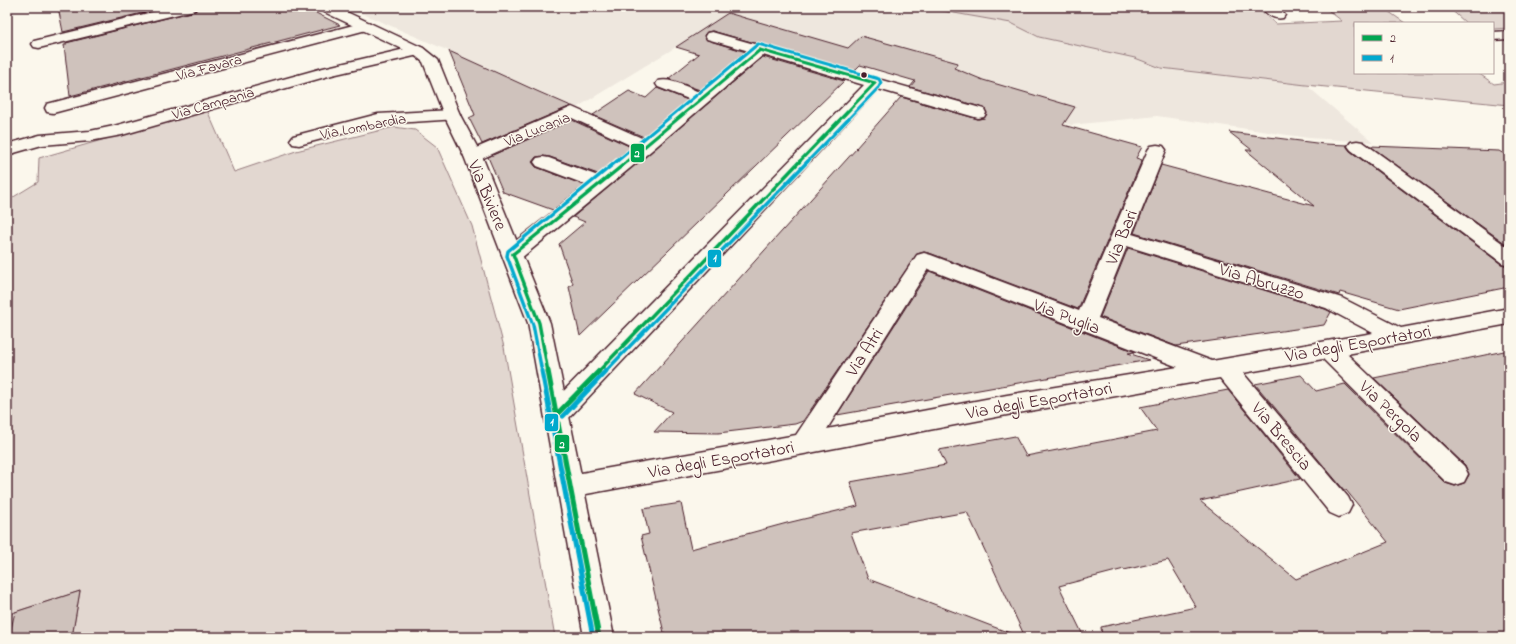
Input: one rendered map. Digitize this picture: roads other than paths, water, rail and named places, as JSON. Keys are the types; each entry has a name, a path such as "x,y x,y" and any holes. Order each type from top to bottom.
{"street":[{"path":"39,44 190,7"},
{"name":"Via Biviere","path":"325,7 418,51 430,60 452,115 472,156 513,254 539,323 599,637"},
{"name":"Via Favara","path":"53,108 365,26"},
{"path":"1494,36 1509,35"},
{"path":"712,36 756,53 868,90 978,113"},
{"name":"Via Campania","path":"7,150 40,140 90,136 116,131 329,71 418,51"},
{"path":"513,254 646,146 756,53"},
{"path":"664,84 701,98"},
{"path":"557,414 868,90"},
{"name":"Via Lucania","path":"472,156 572,112 646,146"},
{"name":"Via Lombardia","path":"300,140 378,119 452,115"},
{"path":"1357,146 1509,258"},
{"name":"Via Bari","path":"1086,323 1157,150"},
{"path":"543,162 600,182"},
{"name":"Via Abruzzo","path":"1121,237 1334,303 1399,336"},
{"name":"Via Puglia","path":"924,260 1086,323 1218,369"},
{"name":"Via Atri","path":"804,444 924,260"},
{"name":"Via degli Esportatori","path":"570,486 804,444 1007,405 1218,369 1509,316"},
{"name":"Via Pergola","path":"1327,349 1455,474"},
{"name":"Via Brescia","path":"1218,369 1339,505"}]}
